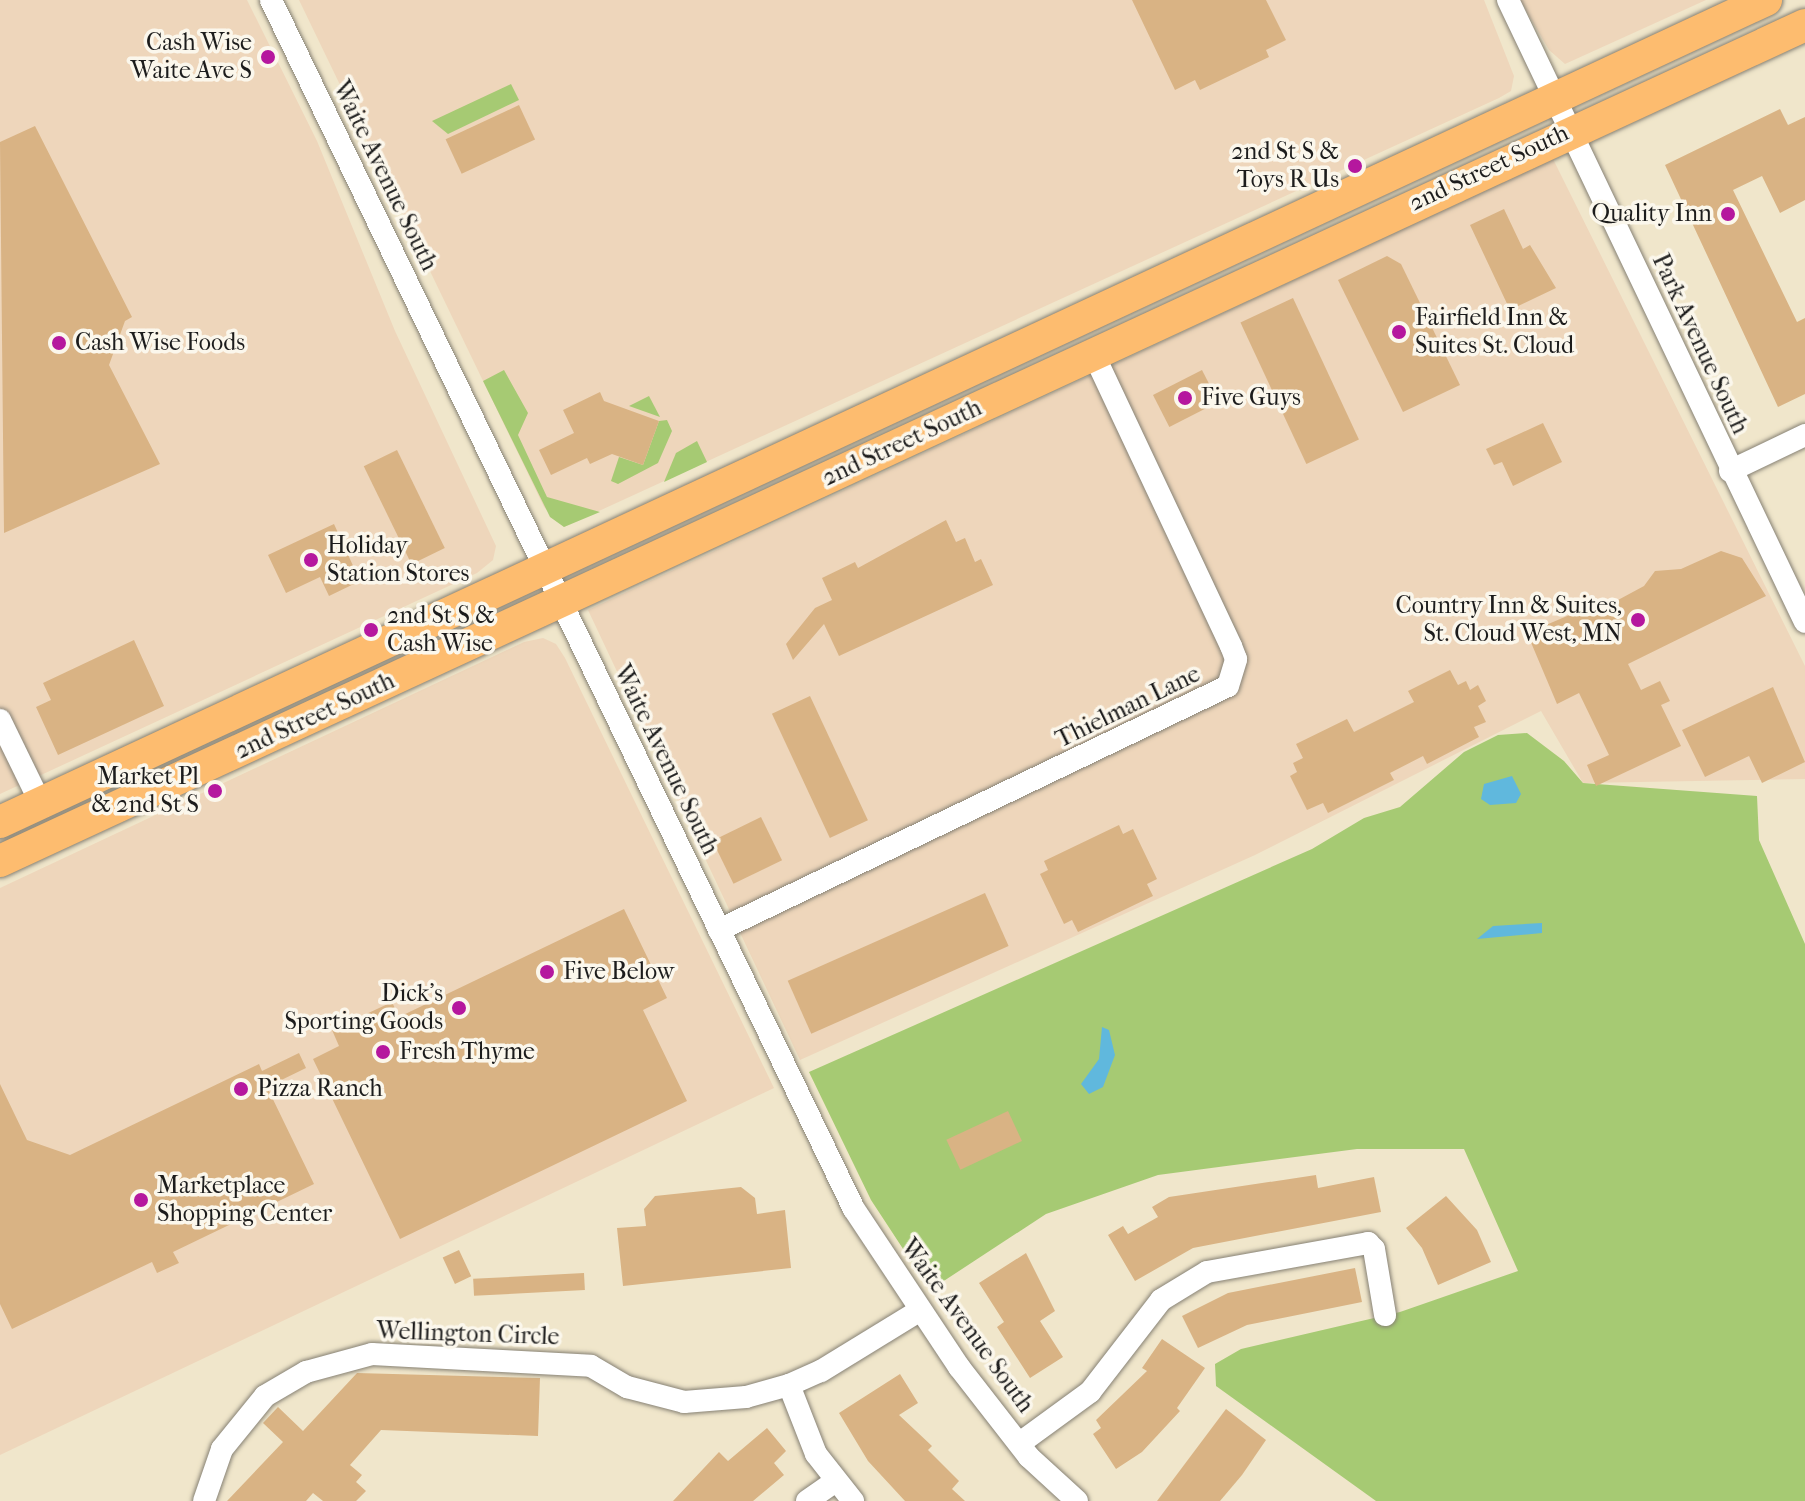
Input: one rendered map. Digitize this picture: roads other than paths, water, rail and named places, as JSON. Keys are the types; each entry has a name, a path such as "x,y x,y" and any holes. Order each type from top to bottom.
{"highway":[{"name":"2nd Street South","path":"0,822 1556,98 1728,10 1766,0"},
{"name":"2nd Street South","path":"0,861 562,603 1571,130 1805,25"}],"street":[{"name":"Waite Avenue South","path":"271,0 854,1209 919,1311 1020,1443 1077,1501"},
{"name":"Park Avenue South","path":"1508,0 1730,471 1805,622"},
{"name":"Thielman Lane","path":"719,930 1228,686 1236,659 1231,646 1093,353"},
{"path":"1730,471 1805,435"},
{"path":"0,720 41,804"},
{"path":"1020,1443 1090,1392 1161,1300 1207,1272 1368,1243 1374,1249 1385,1315"},
{"name":"Wellington Circle","path":"204,1501 203,1491 222,1449 265,1396 306,1372 372,1354 591,1366 627,1387 684,1402 746,1397 789,1385 821,1371 919,1311"},
{"path":"789,1385 816,1454 833,1483 853,1501"},
{"path":"807,1501 833,1483"}],"water":[{"path":"1512,776 1521,794 1516,803 1490,805 1481,799 1484,784"},
{"path":"1542,923 1542,933 1477,939 1493,926"},
{"path":"1102,1027 1109,1030 1115,1055 1103,1087 1089,1094 1081,1084 1099,1059"}],"place":[{"name":"Cash Wise Waite Ave S","path":"268,57"},
{"name":"2nd St S & Toys R Us","path":"1355,166"},
{"name":"Quality Inn","path":"1728,214"},
{"name":"Fairfield Inn & Suites St. Cloud","path":"1399,332"},
{"name":"Cash Wise Foods","path":"59,343"},
{"name":"Five Guys","path":"1185,398"},
{"name":"Holiday Station Stores","path":"311,560"},
{"name":"Country Inn & Suites, St. Cloud West, MN","path":"1638,620"},
{"name":"2nd St S & Cash Wise","path":"371,630"},
{"name":"Market Pl & 2nd St S","path":"215,791"},
{"name":"Five Below","path":"547,972"},
{"name":"Dick's Sporting Goods","path":"459,1008"},
{"name":"Fresh Thyme","path":"383,1052"},
{"name":"Pizza Ranch","path":"241,1089"},
{"name":"Marketplace Shopping Center","path":"141,1200"}]}
